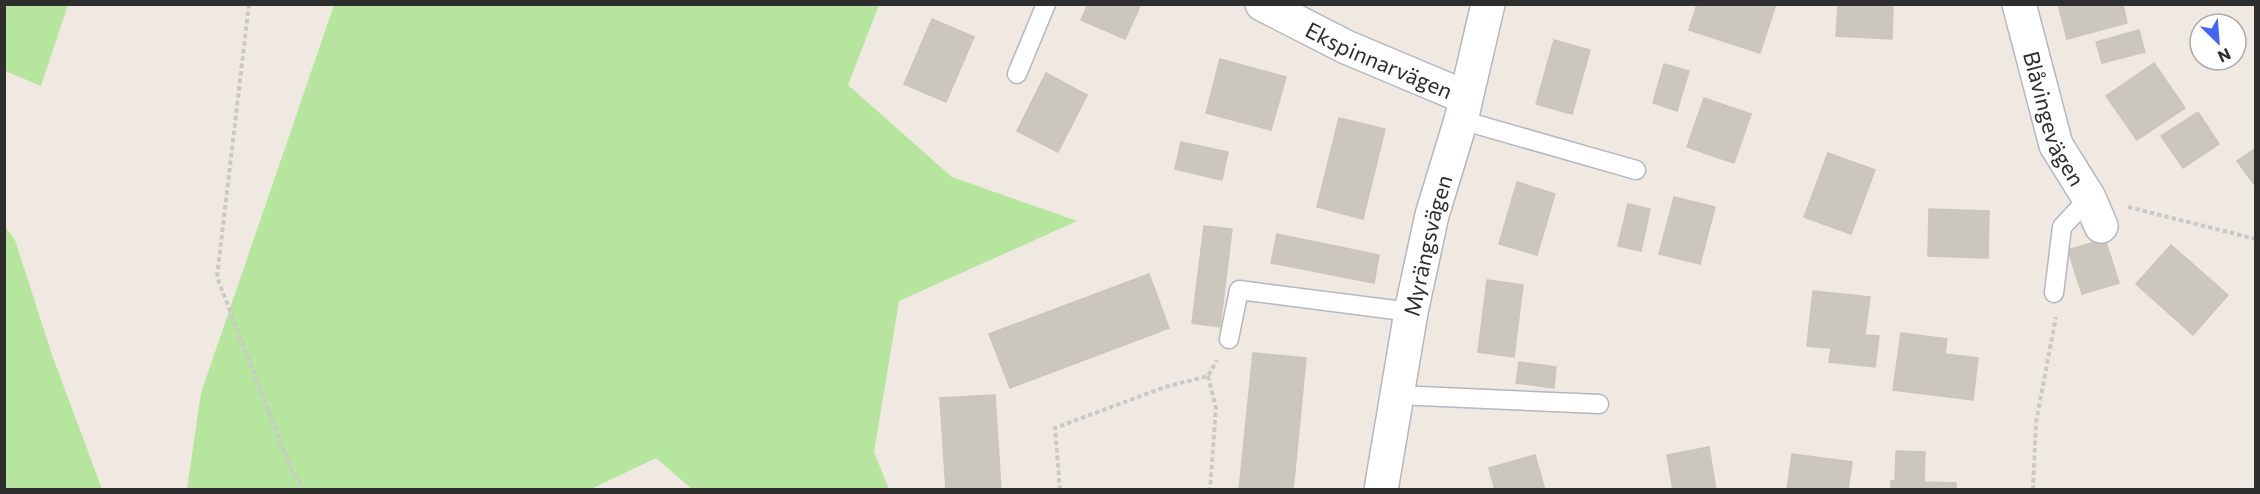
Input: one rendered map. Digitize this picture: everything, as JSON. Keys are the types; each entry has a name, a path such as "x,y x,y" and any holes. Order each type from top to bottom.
{"street":[{"name":"Ekspinnarvägen","path":"1262,4 1463,108"},
{"name":"Myrängsvägen","path":"1381,489 1411,312 1431,215 1463,108 1488,4"},
{"name":"Blåvingevägen","path":"2019,4 2056,144 2095,212"}],"lane":[{"path":"1017,74 1046,4"},
{"path":"1463,108 1636,170"},
{"path":"2054,293 2062,227 2095,212"},
{"path":"1229,339 1239,290 1411,312"},
{"path":"1397,396 1599,404"}],"path":[{"path":"249,4 217,277 292,472 305,489"},
{"path":"2095,212 2112,223 2124,206 2256,239"},
{"path":"2033,489 2036,422 2058,306 2054,293"},
{"path":"1210,489 1216,408 1208,376 1229,339"},
{"path":"1060,489 1055,428 1165,387 1208,376"}],"green space":[{"path":"4,5 68,5 41,86 5,71"},
{"path":"334,5 879,5 848,85 952,177 1077,221 899,301 874,452 889,489 692,489 656,458 591,489 187,489 201,393"},
{"path":"4,225 15,240 52,355 102,489 5,489"}],"building":[{"path":"1088,4 1141,4 1125,39 1081,20"},
{"path":"1697,4 1776,4 1760,53 1689,30"},
{"path":"1838,4 1893,4 1892,39 1836,36"},
{"path":"2058,4 2123,4 2127,23 2067,39"},
{"path":"932,19 974,37 946,102 904,84"},
{"path":"2139,30 2145,52 2102,63 2096,42"},
{"path":"1554,40 1590,50 1572,114 1536,104"},
{"path":"1220,59 1286,77 1271,130 1206,113"},
{"path":"2154,63 2185,108 2137,140 2106,96"},
{"path":"1664,64 1689,71 1677,111 1653,103"},
{"path":"1046,73 1087,95 1058,152 1017,131"},
{"path":"1704,98 1751,114 1734,163 1687,147"},
{"path":"2198,112 2219,144 2183,168 2161,136"},
{"path":"1339,118 1385,129 1363,219 1317,207"},
{"path":"1181,142 1228,152 1222,180 1175,169"},
{"path":"2256,148 2256,187 2237,161"},
{"path":"1828,153 1875,170 1851,234 1804,217"},
{"path":"1517,182 1555,194 1537,255 1499,244"},
{"path":"1674,197 1715,207 1700,264 1659,254"},
{"path":"1628,204 1650,209 1641,251 1618,246"},
{"path":"1929,209 1989,211 1988,258 1928,256"},
{"path":"1204,226 1232,229 1220,327 1192,323"},
{"path":"1277,234 1379,255 1374,283 1271,263"},
{"path":"2105,239 2119,283 2082,294 2068,250"},
{"path":"2171,245 2228,295 2193,335 2136,284"},
{"path":"1149,274 1169,328 1010,388 989,334"},
{"path":"1487,280 1523,285 1514,357 1478,352"},
{"path":"1813,291 1870,297 1865,335 1879,336 1875,367 1829,362 1831,348 1807,346"},
{"path":"1901,333 1947,339 1945,354 1978,358 1973,400 1893,390"},
{"path":"1253,353 1306,358 1293,490 1239,490"},
{"path":"1519,362 1556,367 1554,388 1516,383"},
{"path":"995,395 1001,490 946,490 940,398"},
{"path":"1709,447 1716,490 1673,490 1667,455"},
{"path":"1896,451 1925,452 1924,482 1956,483 1956,490 1891,490 1891,481 1895,481"},
{"path":"1792,454 1852,462 1848,490 1787,490"},
{"path":"1535,455 1545,490 1495,490 1489,468"}]}
